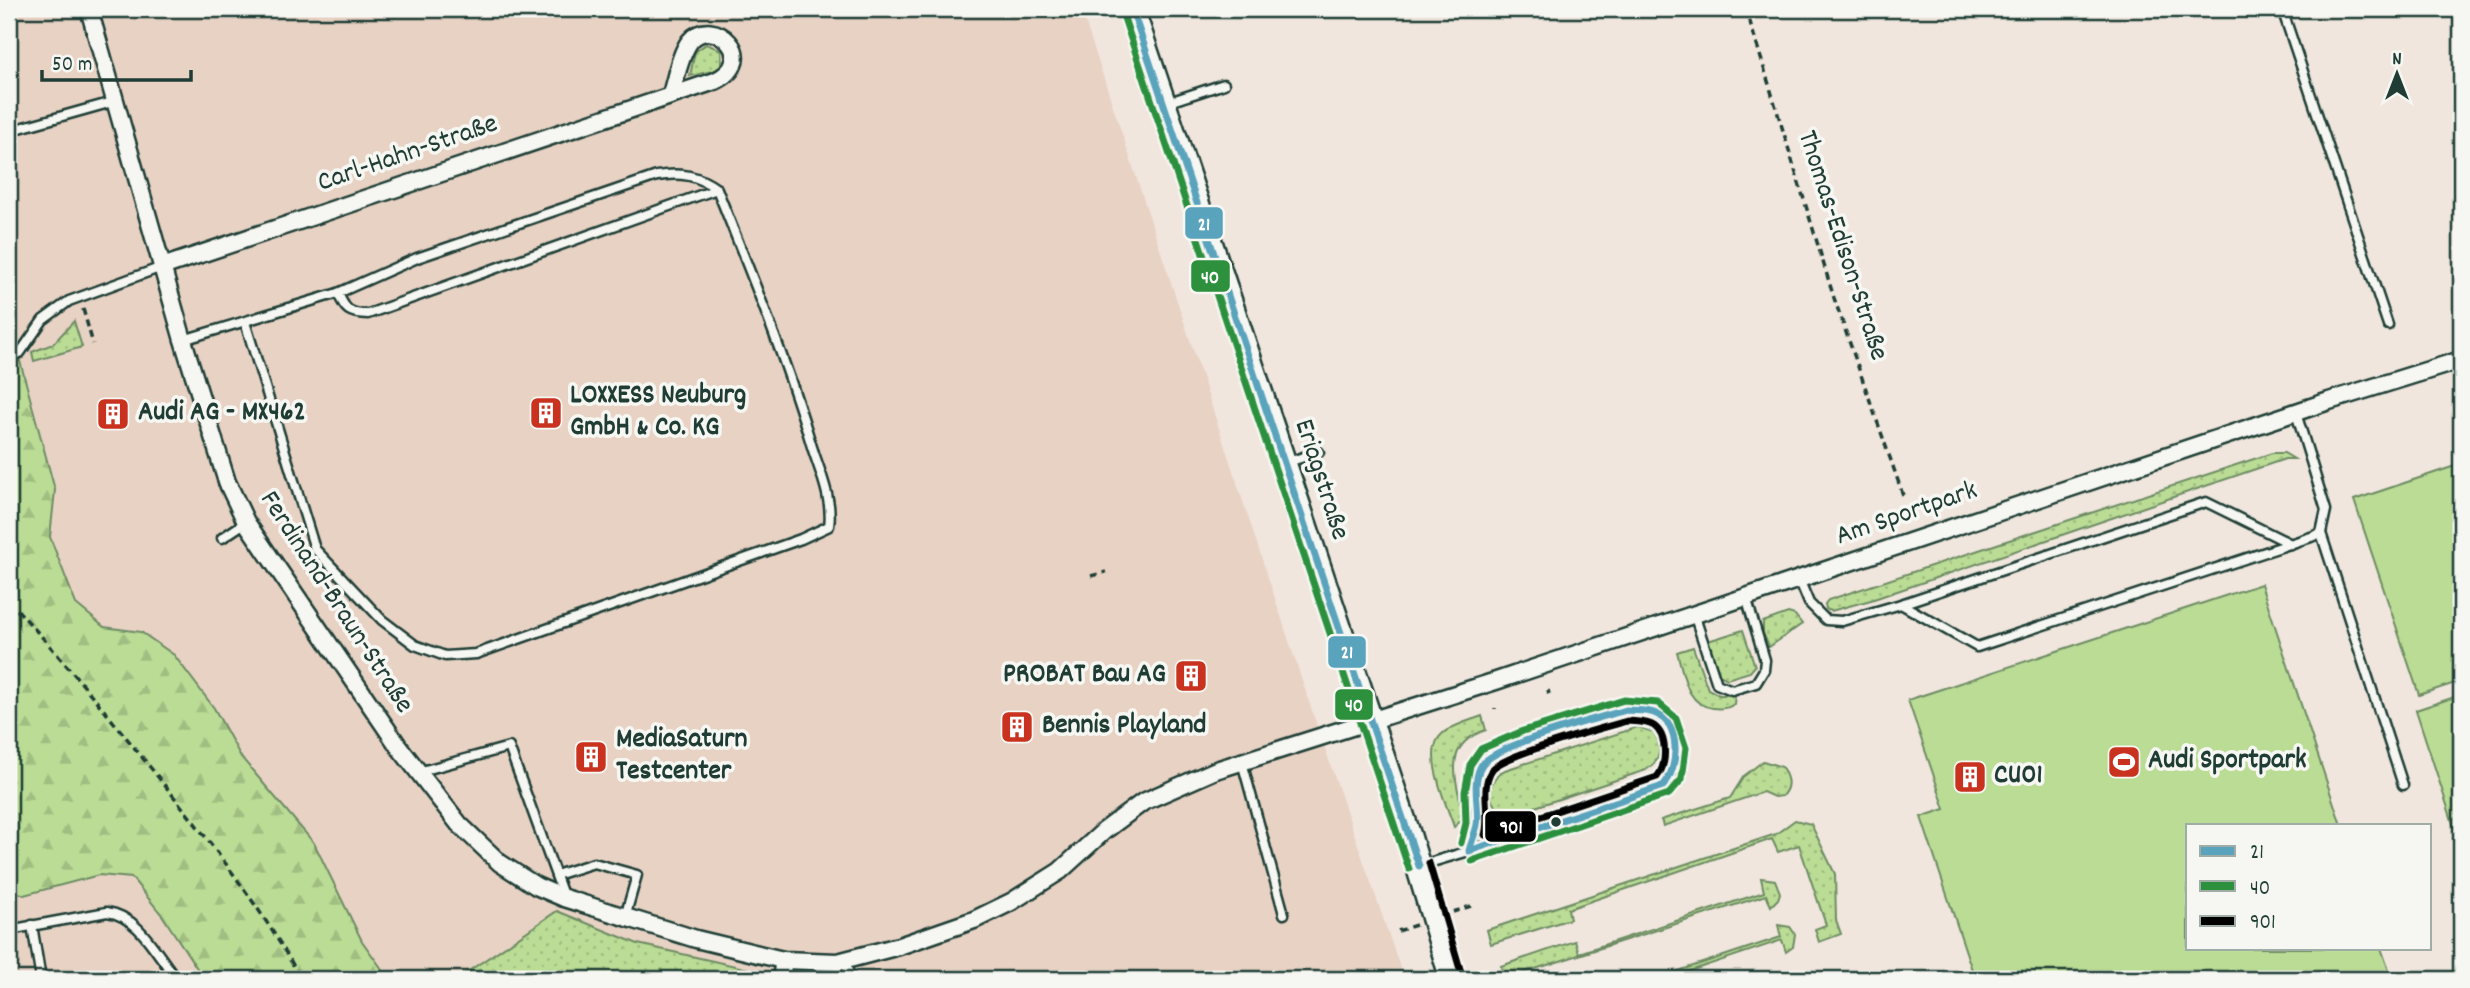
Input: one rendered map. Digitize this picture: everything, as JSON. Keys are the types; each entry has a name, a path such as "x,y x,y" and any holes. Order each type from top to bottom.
{"street":[{"name":"Ferdinand-Braun-Straße","path":"89,9 183,340 227,482 246,522 418,772 459,824 500,863 537,886 564,898 625,917 783,960 844,960 899,946 974,920 1011,902 1060,871 1104,831 1143,802 1242,762 1370,721"},
{"name":"Eriagstraße","path":"1132,9 1419,866 1451,975"},
{"name":"Carl-Hahn-Straße","path":"162,267 671,94"},
{"name":"Am Sportpark","path":"1370,721 2296,412 2461,360"},
{"path":"782,979 783,960"}],"lane":[{"path":"2282,9 2388,325"},
{"path":"1163,104 1224,84"},
{"path":"9,131 116,100"},
{"path":"183,340 338,293 417,258 657,176 677,173 704,180 717,189 792,381 826,493 831,513 829,526 801,539 476,654 445,656 415,645 382,620 315,549 245,322"},
{"path":"338,293 344,309 353,314 368,314 717,189"},
{"path":"9,356 20,353 43,320 69,301 162,267"},
{"path":"2296,412 2326,510 2321,533 2403,785"},
{"path":"1284,463 1319,452"},
{"path":"1799,579 1809,603 1826,620 1842,621 1901,604 2206,502 2291,544"},
{"path":"222,538 246,522"},
{"path":"1901,604 1977,646 2321,533"},
{"path":"1694,614 1717,684 1732,690 1756,682 1762,677 1765,660 1746,597"},
{"path":"1419,866 1469,851 1662,786 1672,776 1675,763 1676,747 1667,722 1655,713 1626,710 1514,745 1488,757 1476,778 1477,824 1469,851"},
{"path":"418,772 509,747 564,898"},
{"path":"1242,762 1284,914"},
{"path":"556,875 594,863 638,875 625,917"},
{"path":"9,930 107,912 117,913 134,923 177,979"},
{"path":"32,925 40,979"},
{"path":"844,960 851,979"}],"path":[{"name":"Thomas-Edison-Straße","path":"1746,9 1834,298 1903,495"},
{"path":"80,297 93,344"},
{"path":"1091,576 1106,572"},
{"path":"9,601 58,652 208,839 282,943 301,979"}],"shaded area":[{"path":"9,9 1081,9 1311,708 1404,979 763,979 762,972 638,944 557,911 457,979 389,979 362,941 314,843 241,757 214,708 174,655 141,632 104,627 76,604 64,579 50,537 55,489 20,361 9,364"},
{"path":"99,875 132,878 162,915 204,979 9,979 9,889 24,895"}],"green space":[{"path":"706,44 721,50 722,66 717,70 690,76 695,52"},
{"path":"74,321 82,347 34,361 32,352 53,344"},
{"path":"20,361 55,490 50,537 76,604 104,627 141,632 174,655 214,708 241,757 314,843 362,941 389,979 204,979 162,915 132,878 99,875 24,895 9,889 9,364"},
{"path":"2272,453 2284,453 2294,459 2285,459 1871,600 1831,611 1826,609 1828,600"},
{"path":"2461,464 2461,681 2419,695 2354,500"},
{"name":"Audi Sportpark","path":"2261,584 2341,824 2186,824 2186,950 2382,950 2392,979 1975,979 1921,817 1945,809 1908,700"},
{"path":"1788,613 1795,615 1802,624 1769,647 1763,633 1763,622"},
{"path":"1743,630 1755,666 1750,672 1727,679 1718,674 1708,641"},
{"path":"1693,647 1708,689 1719,695 1735,695 1732,706 1704,706 1692,695 1684,679 1677,652"},
{"path":"2461,695 2461,848 2416,710"},
{"path":"1482,716 1486,730 1471,737 1461,746 1456,756 1456,780 1463,819 1454,827 1435,766 1436,742 1451,728"},
{"path":"1638,727 1653,732 1659,748 1655,762 1646,770 1514,814 1498,809 1493,803 1493,782 1505,770"},
{"path":"1763,761 1782,767 1788,782 1782,796 1774,797 1763,792 1663,826 1661,820 1730,798 1744,776"},
{"path":"1795,820 1811,824 1835,874 1836,920 1841,934 1819,942 1815,929 1826,925 1799,845 1778,852 1772,839 1568,909 1570,919 1491,944 1487,930 1776,834"},
{"path":"1761,878 1775,880 1780,893 1771,906 1766,895 1504,979 1501,966 1575,941 1579,953 1764,892"},
{"path":"557,911 638,944 762,972 763,979 457,979"},
{"path":"1778,925 1790,927 1795,934 1793,947 1786,952 1782,940 1666,979 1654,979 1781,937"}],"transit line":[{"name":"21","path":"1132,9 1419,866"},
{"name":"40","path":"1122,12 1409,869"},
{"name":"40","path":"1461,843 1466,823 1465,792 1470,765 1481,749 1523,731 1624,700 1658,703 1676,718 1686,748 1682,779 1669,794 1472,861"},
{"name":"21","path":"1626,710 1654,713 1663,718 1669,726 1675,758 1663,786 1469,851 1477,825 1478,773 1489,758 1525,741 1626,710"},
{"name":"901","path":"1627,721 1651,724 1662,736 1664,758 1657,777 1485,835 1486,786 1491,771 1498,765 1554,743 1627,721"},
{"name":"901","path":"1429,863 1462,976"}],"place":[{"name":"LOXXESS Neuburg GmbH & Co. KG","path":"546,413"},
{"name":"Audi AG - MX462","path":"113,414"},
{"name":"PROBAT Bau AG","path":"1191,676"},
{"name":"Bennis Playland","path":"1017,727"},
{"name":"MediaSaturn Testcenter","path":"591,757"},
{"name":"Audi Sportpark","path":"2124,762"},
{"name":"CU01","path":"1970,777"}]}
